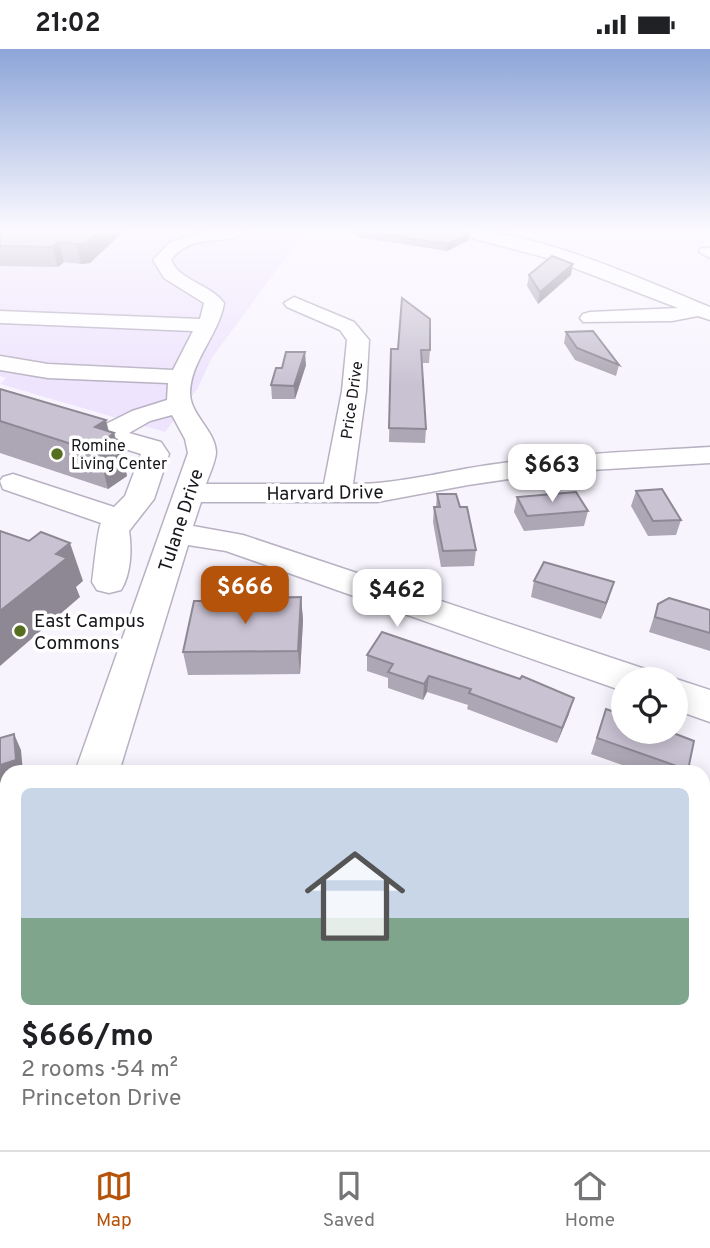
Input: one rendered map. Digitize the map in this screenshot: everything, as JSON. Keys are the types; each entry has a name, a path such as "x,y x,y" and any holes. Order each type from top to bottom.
{"street":[{"path":"108,434 181,390 214,308 210,296 185,282"},
{"path":"629,282 705,312"},
{"name":"Price Drive","path":"294,303 347,326 358,340 354,391 337,493"},
{"path":"590,318 705,312"},
{"path":"0,317 207,325"},
{"path":"0,363 39,371 181,390"},
{"name":"Tulane Drive","path":"99,765 202,453 200,440 181,390"},
{"path":"0,408 24,409 151,448 155,454 139,499 119,519 113,531 115,544 109,582"},
{"name":"Harvard Drive","path":"190,493 377,493 468,476 556,464 710,455"},
{"path":"13,483 119,519"},
{"path":"175,533 232,542 611,672"},
{"path":"688,698 710,706"}],"shaded area":[{"path":"0,282 267,282 211,359 198,388 165,432 0,384 6,378 0,376"}],"building":[{"path":"534,282 551,282 540,292"},
{"path":"402,298 430,319 430,350 421,350 426,429 389,428 391,349 398,349"},
{"path":"593,331 619,365 577,348 566,332"},
{"path":"286,352 305,352 294,386 271,385 276,368 282,368"},
{"path":"0,389 106,420 95,427 114,433 109,437 118,440 99,453 0,421"},
{"path":"662,489 681,520 653,521 636,491"},
{"path":"576,492 588,511 527,516 517,497"},
{"path":"437,494 456,494 460,507 467,507 476,550 443,551 434,507 440,507"},
{"path":"0,531 29,541 41,532 70,543 56,554 67,558 0,611"},
{"path":"544,562 614,582 606,603 534,581"},
{"path":"301,597 298,651 183,652 194,601 258,601 258,598"},
{"path":"669,598 710,610 710,633 655,617 658,604"},
{"path":"382,632 520,679 522,676 574,698 562,728 469,693 471,689 429,676 424,684 388,672 393,664 367,655"},
{"path":"606,709 611,711 611,743 597,738"},
{"path":"14,734 16,760 0,765 0,738"},
{"path":"688,739 694,741 689,765 674,765 614,744 688,744"}],"place":[{"name":"Romine Living Center","path":"57,454"},
{"name":"East Campus Commons","path":"20,631"}]}
